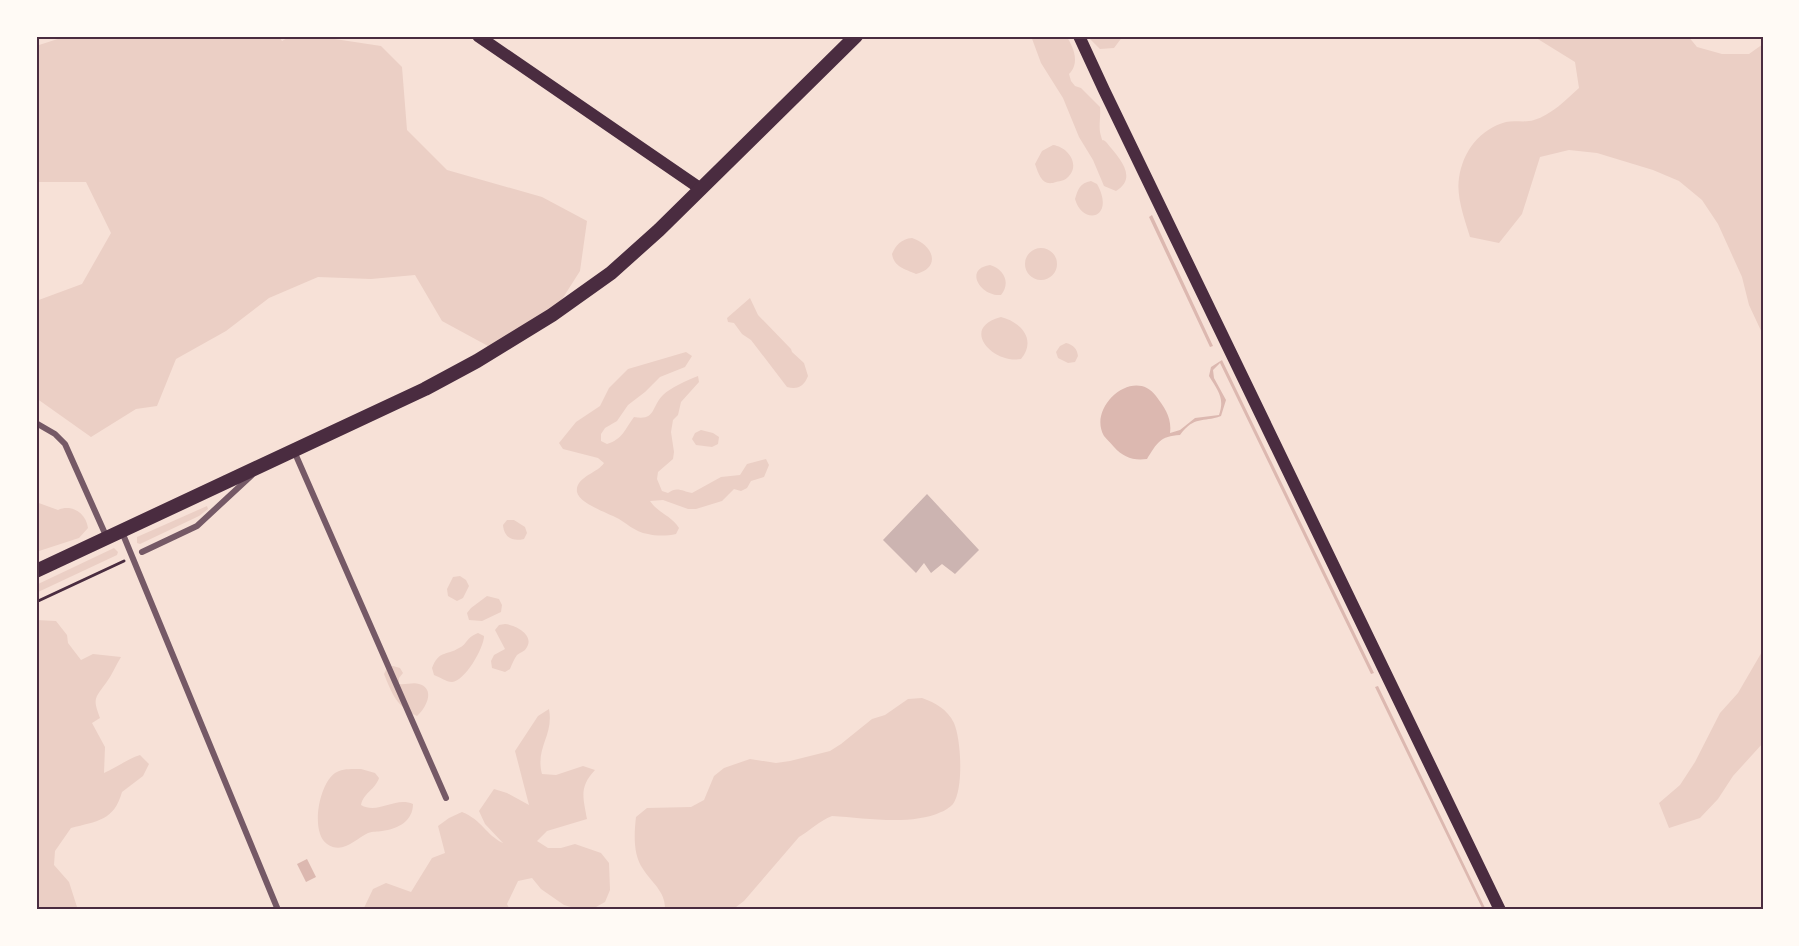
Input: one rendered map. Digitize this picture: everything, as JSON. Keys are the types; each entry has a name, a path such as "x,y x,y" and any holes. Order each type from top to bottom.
{"main road":[{"path":"478,36 701,189"},
{"path":"36,571 425,389 477,361 552,315 610,273 701,189 856,36"},
{"path":"1080,36 1500,910"}],"street":[{"path":"36,423 55,434 65,444 107,539"},
{"path":"294,450 446,798"},
{"path":"142,552 197,525 261,466"},
{"path":"122,532 278,910"}],"path":[{"path":"36,602 133,557"}],"shaded area":[{"path":"67,36 279,36 282,41 291,36 315,36 381,46 402,67 407,130 447,170 542,197 587,221 580,271 552,315 527,330 488,346 442,321 415,275 371,279 318,277 269,298 226,331 176,359 157,406 136,409 91,437 36,398 36,301 82,284 111,233 86,182 36,182 36,46"},
{"path":"1031,36 1066,36 1069,40 1075,60 1069,74 1071,81 1100,107 1102,140 1121,161 1126,173 1126,180 1116,191 1104,186 1093,160 1079,137 1063,98 1041,63"},
{"path":"1087,36 1123,36 1114,48 1100,49"},
{"path":"1533,36 1688,36 1697,47 1722,54 1749,54 1763,44 1763,335 1749,305 1742,277 1718,224 1702,200 1679,181 1653,170 1597,153 1569,150 1540,157 1522,214 1499,243 1470,237 1458,185 1464,159 1474,143 1497,125 1509,121 1531,121 1546,115 1579,88 1575,62"},
{"path":"1053,145 1068,153 1073,166 1066,178 1047,183 1042,179 1035,164 1042,151"},
{"path":"1091,181 1097,184 1103,205 1096,215 1090,216 1079,208 1075,199 1080,187"},
{"path":"1152,215 1213,346 1210,347 1149,217"},
{"path":"912,238 925,246 932,256 929,266 916,274 898,265 892,254 899,243"},
{"path":"1041,248 1053,252 1057,264 1053,276 1041,280 1029,276 1025,264 1029,252"},
{"path":"990,265 1002,273 1006,281 1001,295 987,292 976,277 982,268"},
{"path":"750,298 758,315 804,363 808,376 800,386 787,387 751,340 742,334 734,323 728,322 727,318"},
{"path":"1001,317 1015,323 1025,333 1026,352 1021,359 1010,359 991,351 981,336 982,329 989,322"},
{"path":"1066,343 1077,351 1078,356 1075,362 1068,363 1058,358 1056,352"},
{"path":"686,352 692,356 685,367 660,377 628,405 617,421 605,428 601,434 601,441 607,444 617,439 634,417 641,418 650,415 666,392 698,376 699,382 681,402 678,415 673,420 671,432 673,459 658,472 657,479 662,491 668,493 677,489 692,493 721,477 740,475 747,464 766,459 769,465 764,477 751,481 747,488 741,491 734,489 722,501 696,509 688,509 663,500 650,501 679,528 676,534 651,535 638,531 582,500 577,487 583,479 604,463 598,458 563,449 559,443 576,422 600,406 609,388 628,369"},
{"path":"1222,360 1374,673 1371,674 1220,363 1213,370 1214,378 1226,400 1221,416 1195,422 1180,435 1163,439 1147,459 1133,459 1125,456 1104,436 1100,425 1102,413 1115,394 1125,388 1136,386 1147,388 1156,396 1169,418 1170,433 1180,430 1195,418 1219,415 1221,399 1209,376 1211,367"},
{"path":"701,430 719,437 718,444 712,447 696,445 692,439 695,433"},
{"path":"36,502 58,510 68,508 78,511 88,528 79,538 36,552"},
{"path":"207,506 208,509 199,516 140,544 137,543 137,537"},
{"path":"507,520 514,520 525,527 527,533 524,539 509,538 503,525"},
{"path":"114,548 118,552 117,555 36,593 36,585"},
{"path":"460,576 469,586 463,598 457,601 448,596 447,589 453,577"},
{"path":"487,596 499,599 502,605 501,612 482,621 469,620 467,613"},
{"path":"36,620 56,621 81,660 93,654 121,657 97,696 96,707 100,718 92,723 105,747 104,773 140,755 149,764 143,776 122,792 119,802 109,814 96,821 71,828 55,851 54,865 69,882 78,910 36,910"},
{"path":"505,624 524,632 528,645 517,655 510,669 505,672 492,668 491,661 494,655 505,649 495,630 499,625"},
{"path":"478,633 484,636 481,648 473,663 462,676 452,682 434,675 432,668 437,658 462,646"},
{"path":"1763,650 1763,743 1700,818 1669,828 1659,803 1680,785 1695,762 1720,713 1738,693"},
{"path":"393,666 400,668 403,673 399,678 399,684 417,683 427,690 428,699 417,716 400,704 390,688 384,674 387,668"},
{"path":"1378,686 1486,910 1483,910 1375,687"},
{"path":"922,698 944,710 954,723 960,752 960,776 953,804 943,811 916,819 832,816 799,837 744,901 732,910 665,910 661,893 637,857 636,817 647,808 691,807 704,800 714,776 724,768 750,759 776,763 830,751 872,719 885,715 908,699"},
{"path":"549,709 549,727 540,765 542,774 556,775 583,766 595,770 584,787 587,819 547,831 537,841 548,848 561,848 575,844 601,853 609,863 610,890 605,902 596,907 578,909 564,905 541,889 532,878 518,881 507,904 510,910 363,910 373,889 386,883 411,892 432,858 445,853 438,826 449,818 462,812 469,815 503,843 485,824 479,811 494,789 529,805 515,751 538,716"},
{"path":"361,769 375,773 379,778 361,805 374,808 406,802 413,804 412,810 404,823 399,826 368,833 344,847 333,847 322,838 319,829 321,797 329,779 335,773"},
{"path":"307,859 316,877 306,882 297,864"}],"building":[{"path":"927,494 979,550 955,574 942,564 931,573 924,563 916,573 883,540"}]}
